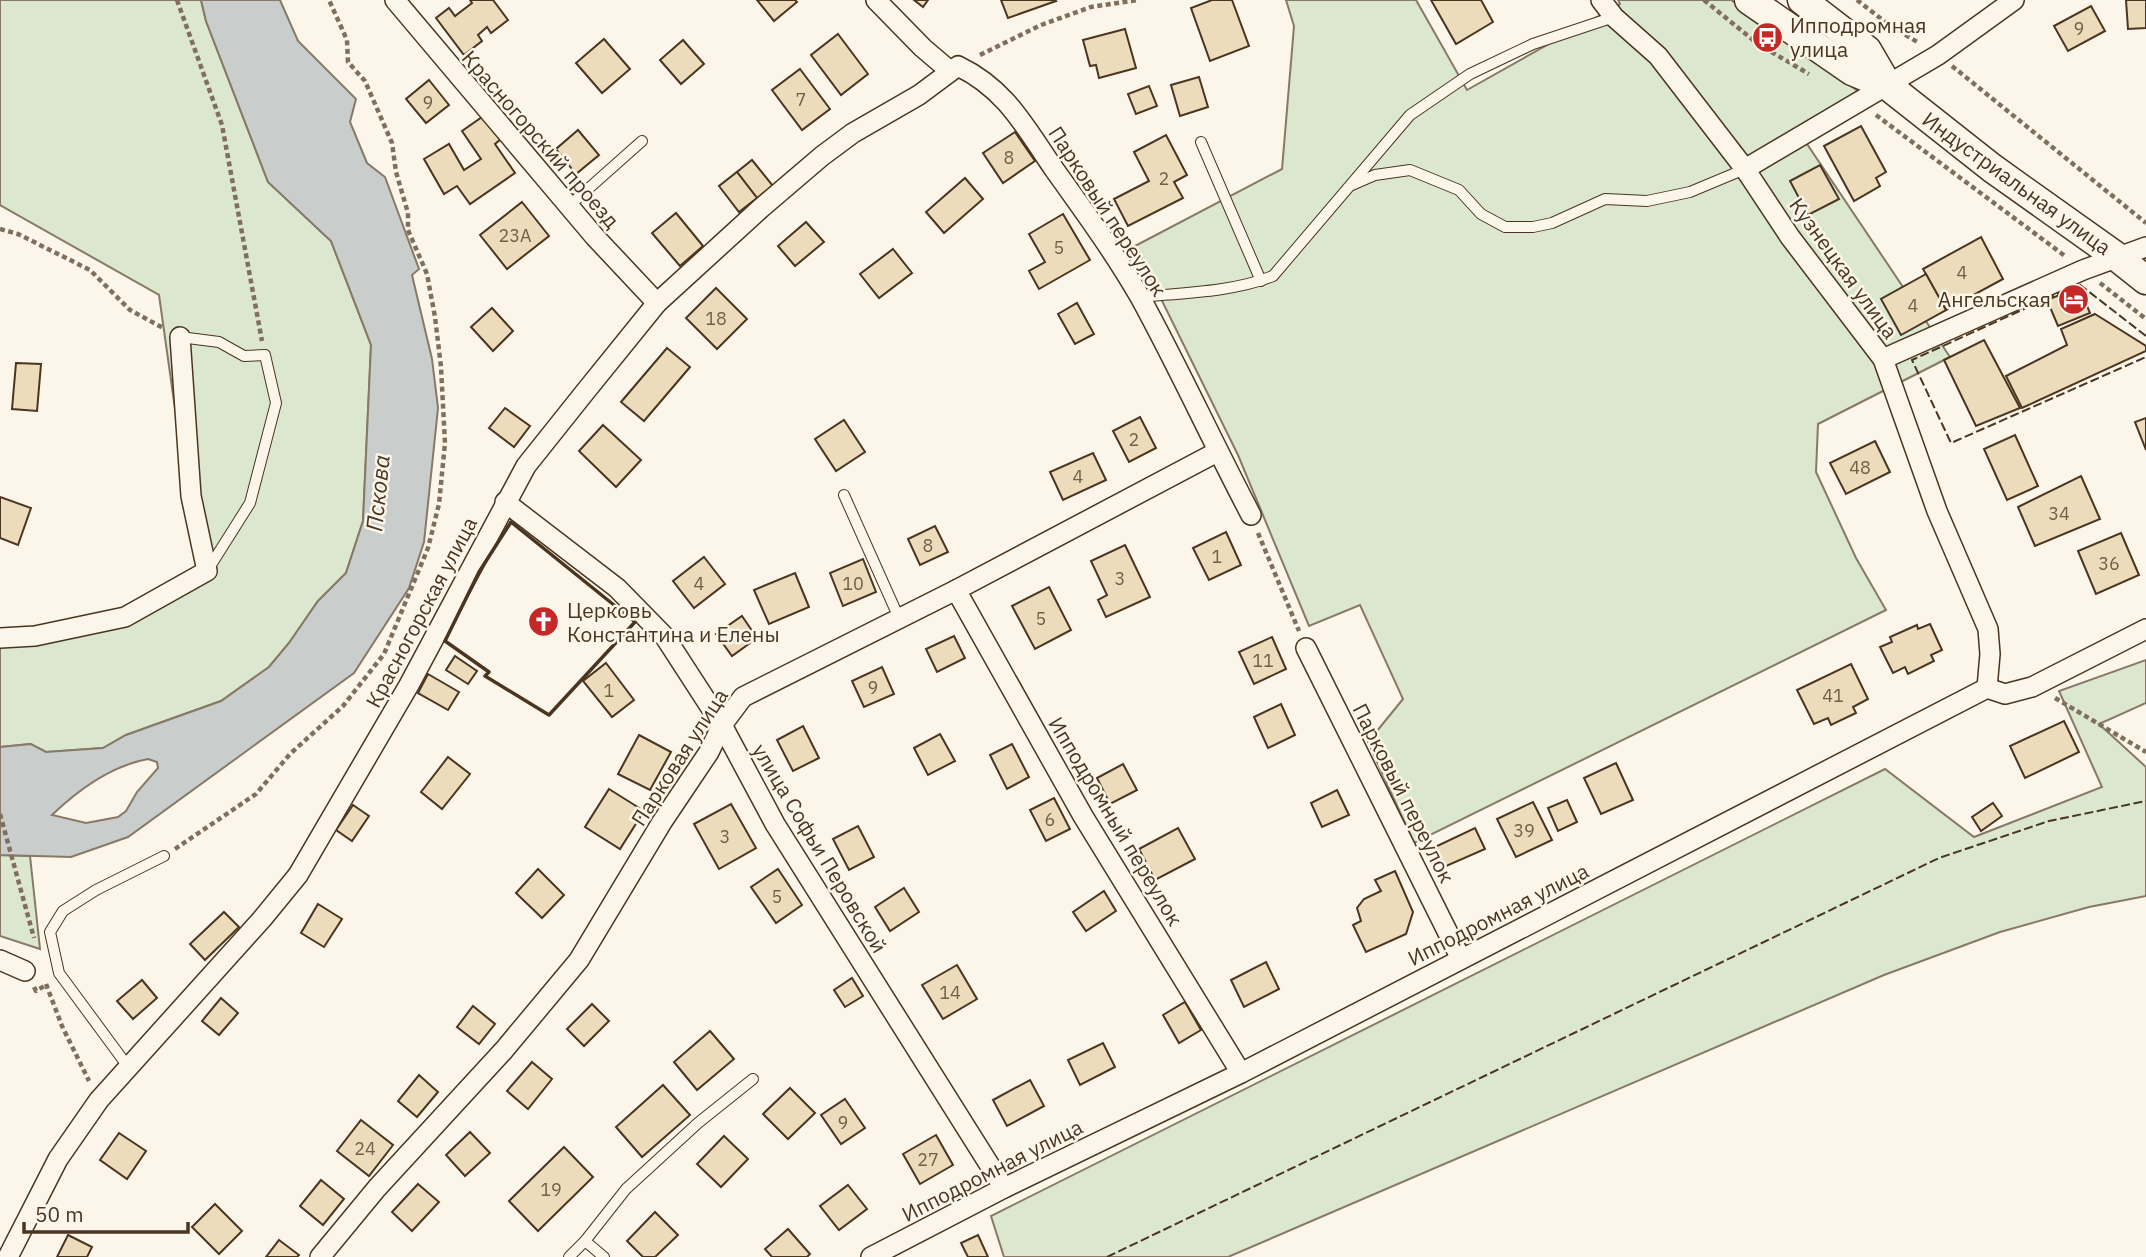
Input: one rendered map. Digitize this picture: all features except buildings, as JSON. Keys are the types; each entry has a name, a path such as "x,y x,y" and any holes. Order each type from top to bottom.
{"street":[{"name":"Красногорский проезд","path":"395,0 595,237 657,303"},
{"path":"876,0 923,48 954,68"},
{"name":"Кузнецкая улица","path":"1601,0 1614,17 1658,56 1883,359 1937,511 1988,629 1990,654 1987,688"},
{"name":"Индустриальная улица","path":"1749,0 1852,71 1888,86 1992,168 2146,280"},
{"name":"Индустриальная улица","path":"1802,0 1867,50 1888,86"},
{"path":"1745,170 1938,55 2014,0"},
{"name":"Парковый переулок","path":"954,68 978,76 999,94 1024,123 1090,217 1139,296 1251,515"},
{"name":"Красногорская улица","path":"8,1257 53,1168 99,1100 129,1069 219,963 262,919 298,875 409,685 526,466 657,303 822,156 853,133 919,95 954,68"},
{"path":"1883,359 2083,270 2146,247"},
{"path":"0,638 35,636 125,617 207,571 191,496 180,337"},
{"name":"Парковая улица","path":"320,1257 377,1188 504,1050 579,960 662,822 709,752 722,725 743,697 956,590 1217,452"},
{"name":"улица Софьи Перовской","path":"505,502 617,588 665,637 722,725 775,824 1004,1188"},
{"name":"Ипподромный переулок","path":"956,590 1083,816 1241,1073"},
{"path":"1987,688 2005,694 2032,687 2146,629"},
{"name":"Парковый переулок","path":"1306,648 1461,959"},
{"name":"Ипподромная улица","path":"872,1257 1004,1188 1241,1073 1987,688"},
{"path":"0,960 34,971"}],"lane":[{"path":"1139,296 1200,291 1261,281 1273,276 1410,115 1470,74 1533,44 1614,17"},
{"path":"570,205 642,141"},
{"path":"1201,142 1261,281"},
{"path":"1348,187 1376,175 1410,170 1459,190 1481,214 1505,227 1534,227 1552,223 1605,199 1647,201 1690,192 1745,170"},
{"path":"180,337 219,342 244,356 265,355 276,403 250,503 207,571"},
{"path":"844,495 899,618"},
{"path":"129,1069 59,973 50,932 63,911 96,890 164,856"},
{"path":"569,1257 626,1189 698,1123 754,1079"},
{"path":"585,1241 604,1257"}],"path":[{"path":"177,0 222,125 265,355"},
{"path":"164,856 256,794 290,754 343,706 368,675 384,654 415,584 429,548 439,504 445,443 441,367 427,274 408,230 408,213 396,172 392,143 365,81 348,62 347,40 329,0"},
{"path":"954,68 1041,25 1091,7 1137,0"},
{"path":"1704,0 1758,44 1815,77"},
{"path":"1857,0 1889,25 1938,55 2146,223"},
{"path":"1860,103 2146,319"},
{"path":"0,229 18,234 90,270 130,310 180,337"},
{"path":"1251,515 1306,648"},
{"path":"2032,687 2146,752"},
{"path":"0,814 36,946"},
{"path":"34,971 46,985 62,1026 99,1100"},
{"path":"36,991 46,985"}],"green space":[{"path":"0,0 201,0 206,21 268,182 331,241 371,345 363,521 346,573 318,601 269,667 221,701 126,735 103,748 46,752 30,744 0,747 0,647 120,627 202,580 159,295 0,205"},
{"path":"1286,0 1416,0 1467,90 1620,4 1618,0 1731,0 1862,94 1801,135 1950,357 1818,424 1816,472 1856,558 1886,610 1414,843 1368,742 1403,699 1360,605 1309,626 1238,455 1135,246 1282,169 1294,26"},
{"path":"2146,660 2146,703 2099,724 2146,767 2146,896 2089,907 2000,932 1884,975 1228,1257 1004,1257 991,1216 1885,769 1974,837 2102,787 2059,691"},
{"path":"0,855 30,856 40,949 0,936"}],"water":[{"name":"Пскова","path":"201,0 280,0 298,41 356,99 350,122 367,163 385,177 419,269 412,275 432,359 438,408 424,542 409,588 354,673 128,837 71,857 0,855 0,747 31,744 46,752 103,748 126,735 221,701 269,667 318,601 346,573 363,521 371,345 331,241 268,182 206,21","holes":["148,759 157,762 158,768 137,792 126,811 118,817 86,823 52,815 73,796 108,773 134,762"]}],"fence":[{"path":"2146,336 2079,284 1912,360 1951,443 2146,357"},
{"path":"1107,1257 1939,858 2049,821 2146,801"}],"wall":[{"path":"511,522 635,622 549,715 485,676 489,672 445,641 479,572 511,522"}],"place":[{"name":"Ипподромная улица","path":"1767,37"},
{"name":"Ангельская","path":"2074,299"},
{"name":"Церковь Константина и Елены","path":"544,622"}]}
